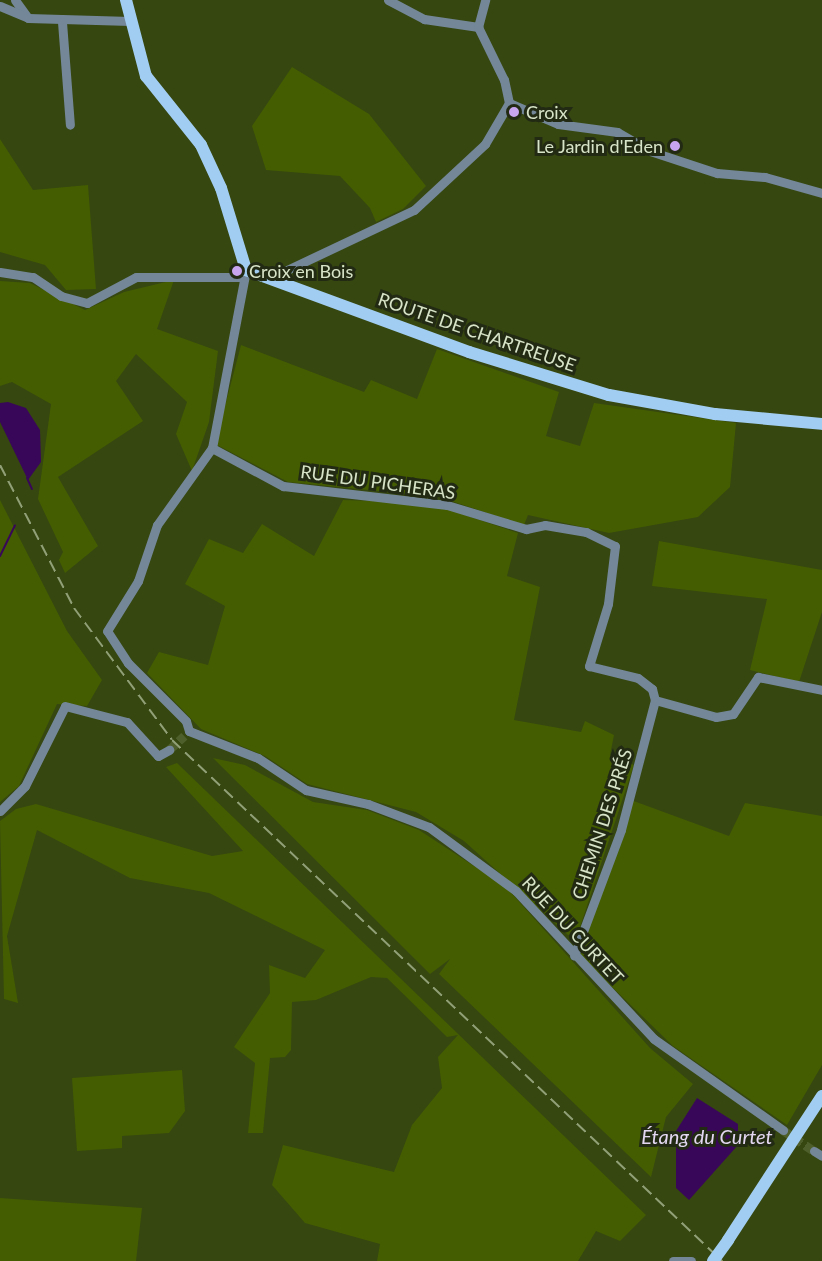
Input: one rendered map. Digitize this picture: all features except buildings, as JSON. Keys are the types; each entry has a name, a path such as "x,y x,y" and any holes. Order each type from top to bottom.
{"main road":[{"path":"126,0 130,21 152,89 194,135 212,165 245,274"},
{"name":"ROUTE DE CHARTREUSE","path":"245,274 270,278 469,352 609,395 696,411 822,424"},
{"path":"713,1261 822,1096"}],"street":[{"path":"15,0 28,18"},
{"path":"388,0 424,20 478,27"},
{"path":"485,0 478,27 509,103 558,124 618,132 666,157 717,173 765,177 822,193"},
{"path":"0,6 28,18 62,22 130,21"},
{"path":"62,22 70,125"},
{"path":"270,278 414,210 485,144 509,103"},
{"path":"0,272 33,277 61,296 87,303 136,277 245,274 212,448"},
{"name":"RUE DU PICHERAS","path":"212,448 283,486 447,505 526,529 545,525 608,540 615,546 608,604 589,666 638,678 652,689 655,700"},
{"name":"RUE DU CURTET","path":"212,448 157,525 138,581 107,631 128,663 186,721 186,733 258,758 306,790 368,804 429,827 516,891 574,956 654,1039 783,1130"},
{"path":"655,700 716,717 733,714 758,677 822,690"},
{"name":"CHEMIN DES PRÉS","path":"574,956 621,830 655,700"},
{"path":"0,811 25,786 65,706 127,722 158,756 169,750"},
{"path":"673,1261 691,1261"}],"green space":[{"path":"292,67 369,114 426,186 403,209 376,222 370,208 340,176 266,170 252,126"},
{"path":"0,139 33,190 88,185 96,289 66,290 45,265 0,252"},
{"path":"174,280 157,329 218,351 209,422 192,471 176,434 187,402 136,354 116,381 143,421 58,477 98,546 65,573 59,560 63,552 38,499 51,404 12,382 0,386 0,281 30,283 85,310 124,292"},
{"path":"241,345 364,392 371,380 417,399 437,349 559,392 546,436 580,446 594,403 736,423 730,487 698,517 609,533 528,515 524,525 439,497 288,482 215,444"},
{"path":"0,500 67,631 102,680 87,706 57,704 19,786 0,802"},
{"path":"343,500 429,503 518,533 507,576 540,587 514,720 581,732 585,721 614,735 610,755 634,765 578,933 568,935 464,841 416,812 307,784 265,756 201,729 147,673 159,652 208,665 225,606 185,584 209,539 243,553 262,524 314,556"},
{"path":"659,541 822,570 822,612 799,682 750,670 767,599 652,586"},
{"path":"213,758 245,765 313,802 367,810 419,830 506,887 650,1048 693,1084 666,1117 651,1177 439,974 450,959 430,974"},
{"path":"177,763 646,1215 620,1241 596,1231 578,1261 377,1261 380,1244 305,1223 272,1185 283,1145 394,1172 412,1125 442,1088 438,1057 458,1035 447,1037 387,978 371,977 316,1000 292,1002 291,1050 285,1057 270,1058 263,1133 248,1133 255,1063 234,1047 270,993 269,965 305,978 325,950 209,893 130,878 37,830 7,936 18,1003 4,999 0,821 16,809 36,804 212,856 243,851 166,767"},
{"path":"631,800 729,836 745,803 822,816 822,1065 787,1125 673,1046 580,956"},
{"path":"182,1070 185,1111 169,1133 122,1136 122,1148 77,1151 72,1078"},
{"path":"0,1198 142,1208 136,1261 0,1261"}],"water":[{"path":"8,402 26,408 40,430 41,462 28,480 0,422 0,403"},
{"name":"Étang du Curtet","path":"697,1098 738,1124 738,1145 689,1200 676,1188 676,1131"}],"waterway":[{"path":"27,478 32,489"},
{"path":"0,556 15,525"}],"tunnel":[{"path":"169,750 184,736"},
{"path":"783,1130 814,1151"}],"railway":[{"path":"0,465 74,608 172,740 722,1261"}],"place":[{"name":"Croix","path":"514,112"},
{"name":"Le Jardin d'Eden","path":"675,146"},
{"name":"Croix en Bois","path":"237,271"}]}
